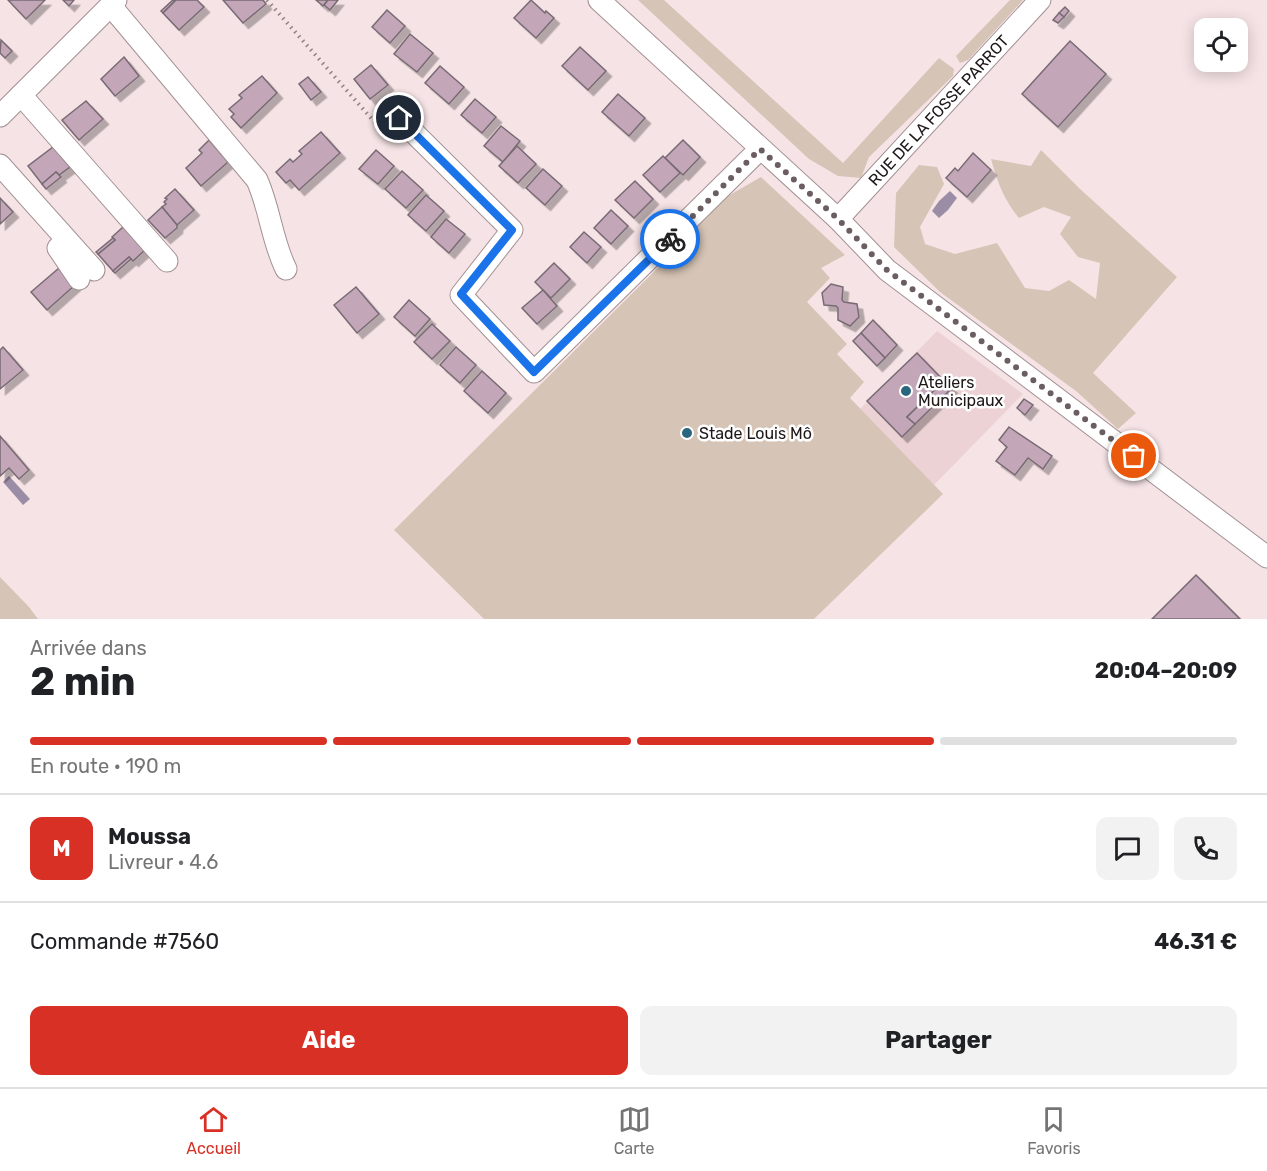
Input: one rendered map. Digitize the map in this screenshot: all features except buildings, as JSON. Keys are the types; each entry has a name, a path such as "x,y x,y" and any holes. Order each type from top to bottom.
{"street":[{"path":"599,0 838,219 887,270 1267,557"},
{"name":"RUE DE LA FOSSE PARROT","path":"838,219 1040,0"},
{"path":"0,116 116,2"},
{"path":"116,2 254,157"},
{"path":"116,2 257,180 266,199 278,253 286,269"},
{"path":"21,95 167,261"},
{"path":"399,118 512,230 461,294 534,372 760,149"},
{"path":"0,165 86,275 64,255 0,182"}],"path":[{"path":"267,0 379,128 399,118"}],"shaded area":[{"path":"638,0 664,0 843,163 939,58 954,69 953,76 869,157 861,178 838,176 809,159"},
{"path":"1010,0 1023,0 968,60 960,63 956,56"},
{"path":"1041,150 1079,188 1177,277 1093,373 1136,413 1118,429 1076,391 940,292 894,247 896,193 919,165 937,167 944,184 920,227 925,244 955,254 997,243 1025,288 1049,291 1069,280 1096,299 1100,263 1078,257 1060,234 1071,217 1044,207 1019,218 999,183 991,159 1031,166"},
{"name":"Stade Louis Mô","path":"761,177 845,255 821,268 830,278 807,302 847,344 837,354 864,382 850,398 943,494 814,619 484,619 394,530 691,235 721,200"},
{"path":"950,191 957,198 939,218 932,211"},
{"path":"937,331 1023,394 934,485 860,409"},
{"path":"9,476 30,499 23,505 3,482"},
{"path":"0,577 29,607 38,619 0,619"}],"way so far":[{"path":"670,239 760,149 838,219 887,270 1134,456"}],"place":[{"name":"Ateliers Municipaux","path":"906,391"},
{"name":"Stade Louis Mô","path":"687,433"}],"route":[{"path":"399,118 512,230 461,294 534,372 670,239"}]}
